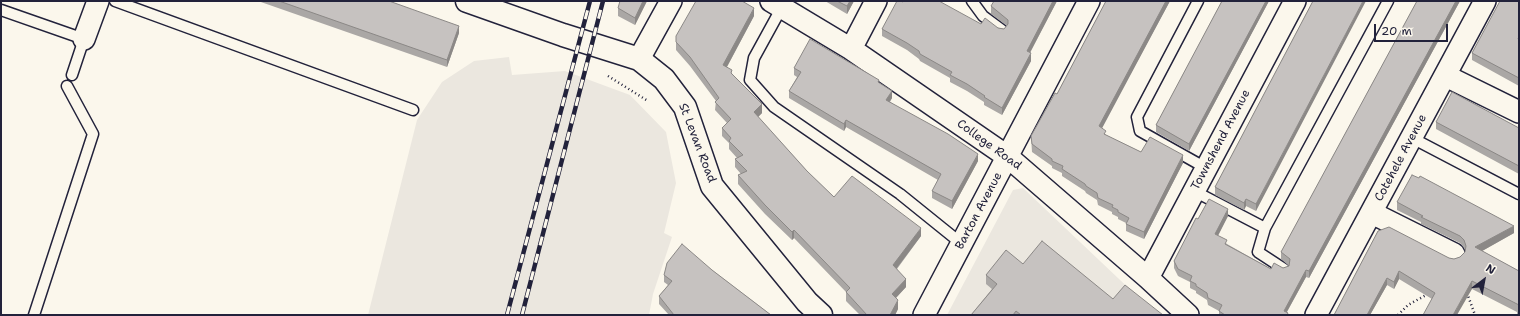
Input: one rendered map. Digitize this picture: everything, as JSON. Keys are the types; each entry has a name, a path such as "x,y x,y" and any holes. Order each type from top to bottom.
{"street":[{"path":"84,39 98,1"},
{"name":"St Levan Road","path":"467,1 563,35 639,59 664,79 685,107 712,186 807,302 821,315"},
{"path":"639,59 671,1"},
{"path":"851,49 876,1"},
{"name":"Barton Avenue","path":"924,315 1089,1"},
{"name":"Townshend Avenue","path":"1148,278 1295,1"},
{"name":"Cotehele Avenue","path":"1323,313 1372,212 1485,1"},
{"name":"College Road","path":"777,4 851,49 1008,157 1148,278 1188,315"},
{"path":"1446,76 1519,112"},
{"path":"1372,212 1454,254"}],"lane":[{"path":"115,1 413,110"},
{"path":"972,1 983,16 1002,30"},
{"path":"1198,1 1137,117 1140,131 1206,168"},
{"path":"1284,269 1258,252 1265,228 1388,1"},
{"path":"777,4 754,58 750,80 774,107 900,194 962,244"},
{"path":"1,10 84,39 72,74"},
{"path":"34,315 93,134 67,86"},
{"path":"1412,138 1519,194"},
{"path":"1194,191 1265,228"}],"path":[{"path":"603,75 610,77 648,100 652,106"},
{"path":"1466,290 1475,315"},
{"path":"1398,315 1408,305 1432,292"}],"shaded area":[{"path":"509,57 512,75 565,71 630,95 666,132 676,183 664,233 672,237 653,294 649,315 368,315 417,120 442,82 474,61"},
{"path":"1023,188 1157,315 947,315 1013,190"}],"building":[{"path":"279,1 389,1 459,26 447,60"},
{"path":"620,1 643,1 635,18 618,8"},
{"path":"696,1 742,1 754,8 723,65 732,70 731,73 762,104 754,112 807,171 834,197 852,176 921,228 893,265 906,279 892,294 898,300 890,315 867,315 846,292 850,288 794,230 792,232 765,205 738,175 747,171 735,159 743,155 729,141 731,138 722,128 731,119 715,102 719,98 690,57 676,42 676,36"},
{"path":"837,1 850,1 847,6"},
{"path":"897,1 939,1 981,24 985,18 998,28 1004,29 1008,24 1008,20 991,6 994,1 1053,1 1027,51 1031,53 1002,108 967,84 950,75 952,72 920,54 919,51 907,43 882,29"},
{"path":"1106,1 1166,1 1099,126 1106,131 1104,134 1141,152 1150,137 1183,155 1144,232 1126,224 1129,218 1118,212 1118,210 1112,207 1113,205 1098,198 1097,193 1062,169 1063,166 1052,161 1052,159 1032,144 1031,136 1055,93 1057,94"},
{"path":"1222,1 1266,1 1189,144 1156,125"},
{"path":"1313,1 1363,1 1256,204 1246,199 1244,203 1215,187"},
{"path":"1417,1 1456,1 1309,271 1306,270 1284,311 1288,313 1287,315 1225,315 1219,311 1222,305 1208,298 1207,293 1190,281 1192,276 1178,269 1174,261 1196,218 1198,219 1209,199 1228,209 1215,234 1227,240 1225,244 1271,269 1274,263 1283,268 1289,266 1290,259 1281,252"},
{"path":"1500,1 1519,1 1519,78 1472,53"},
{"path":"810,39 879,80 878,82 892,91 886,100 948,134 978,154 952,201 932,191 941,174 846,120 844,124 789,91 801,72 794,68"},
{"path":"1452,92 1519,128 1519,166 1436,122"},
{"path":"1412,175 1419,178 1420,176 1514,226 1475,247 1519,271 1519,305 1472,281 1453,315 1423,315 1435,293 1399,271 1394,282 1387,278 1367,315 1334,315 1378,231 1389,227 1449,258 1454,259 1460,257 1465,252 1466,246 1464,240 1460,236 1421,217 1423,216 1397,202"},
{"path":"1042,241 1113,299 1125,285 1163,315 1021,315 1016,311 1013,315 971,315 997,284 986,275 1006,250 1023,264"},
{"path":"682,244 712,270 771,315 674,315 659,296 672,281 664,275 667,263"}],"railway":[{"path":"507,315 590,1"},
{"path":"522,315 603,1"}]}
